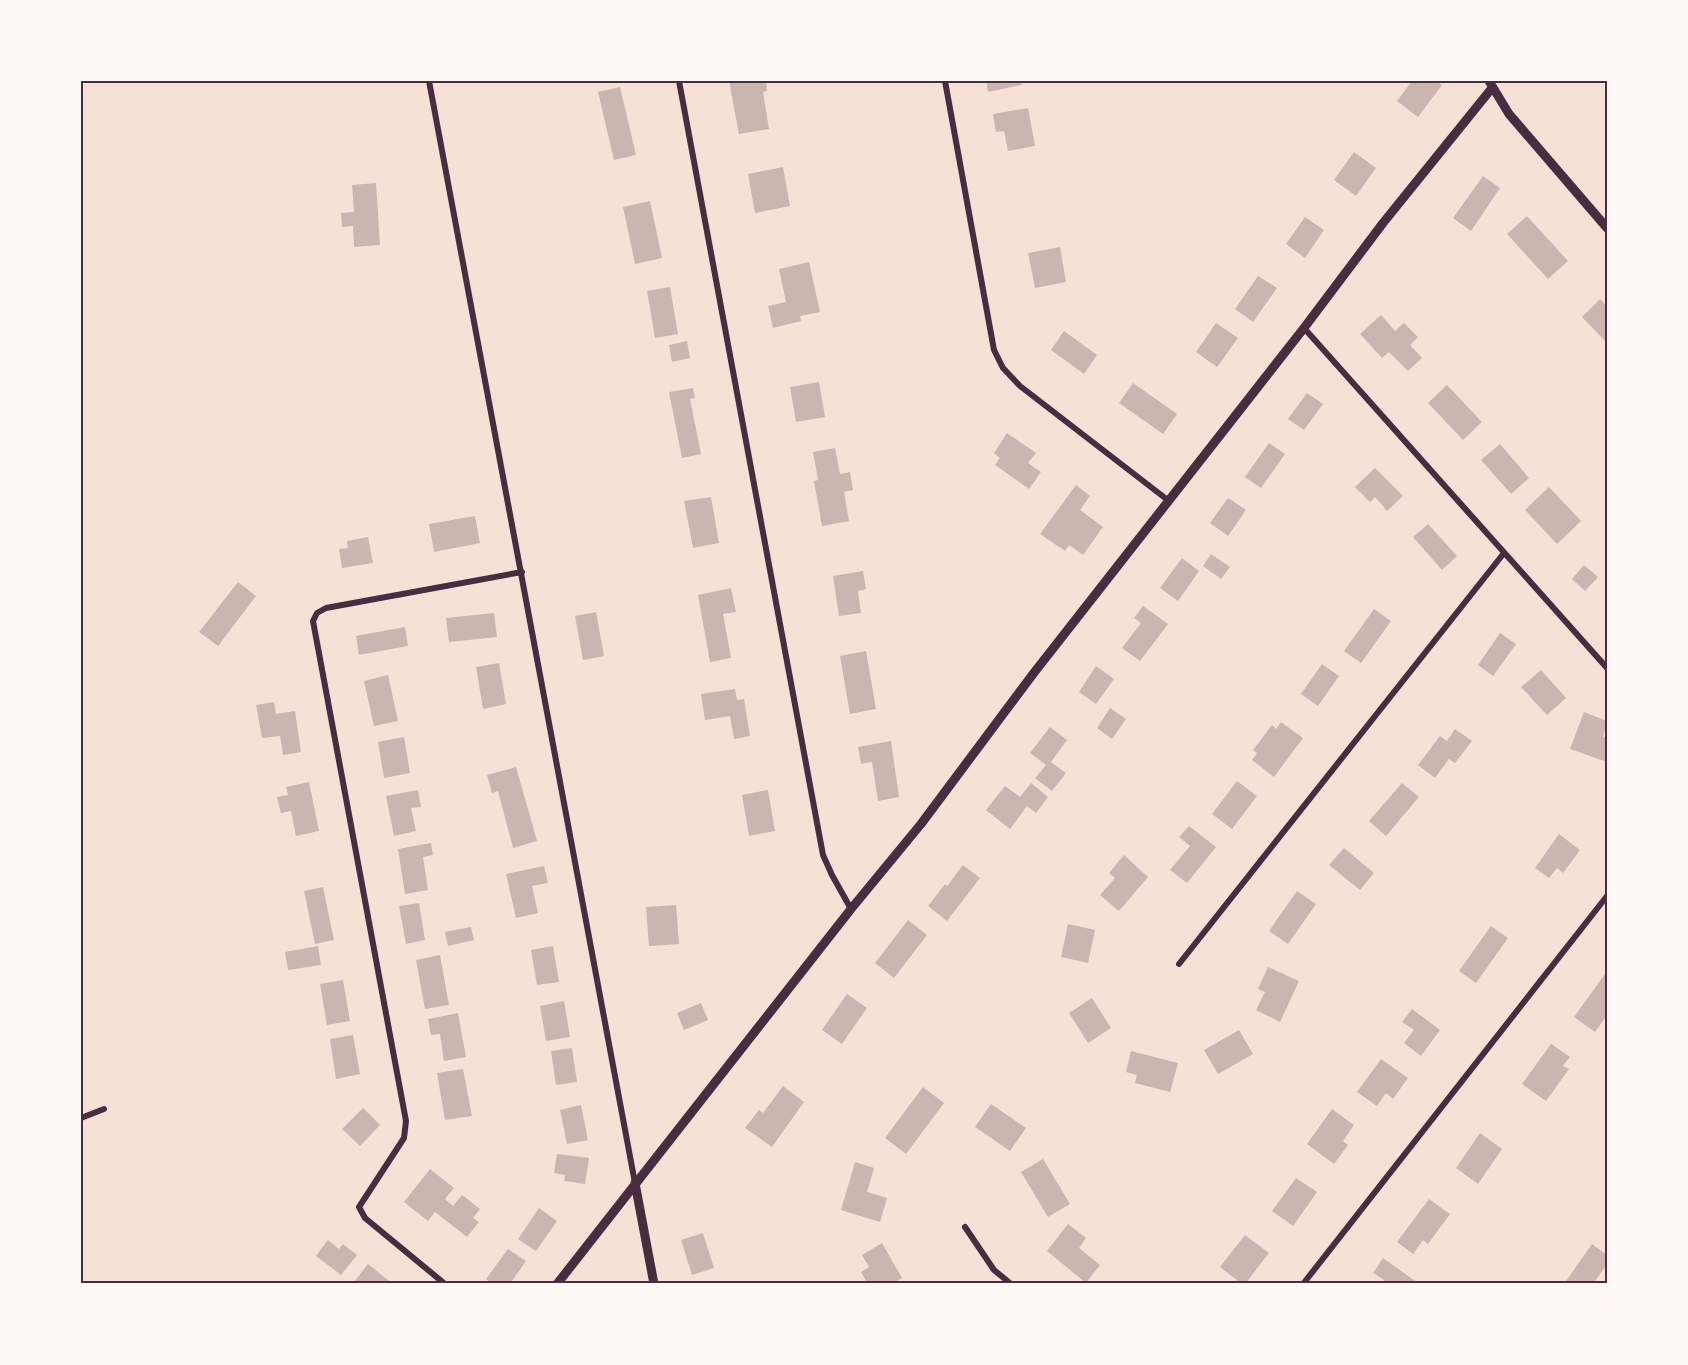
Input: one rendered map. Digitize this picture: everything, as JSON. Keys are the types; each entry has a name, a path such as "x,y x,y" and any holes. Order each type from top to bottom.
{"street":[{"path":"429,81 654,1284"},
{"path":"678,81 823,855 851,909"},
{"path":"945,81 994,350 1003,368 1020,386 1169,501"},
{"path":"557,1284 851,909 921,824 1033,674 1304,328 1490,85 1509,114 1607,228"},
{"path":"1304,328 1607,668"},
{"path":"1179,964 1504,553"},
{"path":"445,1284 365,1218 359,1208 404,1138 406,1121 313,621 318,613 326,608 522,572"},
{"path":"1304,1284 1607,896"},
{"path":"81,1118 104,1109"},
{"path":"965,1227 994,1270 1011,1284"}],"building":[{"path":"729,81 766,81 767,91 763,92 769,129 739,134"},
{"path":"986,81 1021,81 1022,85 988,92"},
{"path":"1412,81 1436,81 1442,85 1418,117 1397,101"},
{"path":"620,87 636,155 614,160 598,92"},
{"path":"1028,108 1035,146 1008,151 1004,131 996,132 993,114"},
{"path":"1354,152 1376,168 1356,196 1334,180"},
{"path":"783,167 790,206 755,213 748,174"},
{"path":"1483,176 1500,188 1471,231 1453,218"},
{"path":"376,183 380,245 354,247 353,226 342,227 341,213 354,212 352,185"},
{"path":"650,201 662,258 635,264 623,207"},
{"path":"1527,216 1568,261 1548,279 1507,234"},
{"path":"1305,217 1324,230 1305,258 1286,244"},
{"path":"1060,247 1066,282 1035,288 1028,253"},
{"path":"809,262 820,312 800,316 801,321 773,328 768,306 786,302 779,269"},
{"path":"1258,276 1277,288 1253,322 1235,309"},
{"path":"670,287 678,334 655,338 647,291"},
{"path":"1600,299 1607,306 1607,343 1582,317"},
{"path":"1381,315 1395,331 1404,323 1418,337 1410,345 1422,358 1408,371 1389,352 1382,358 1360,334"},
{"path":"1216,323 1238,338 1217,367 1196,352"},
{"path":"1064,331 1097,355 1084,374 1051,350"},
{"path":"687,341 690,358 672,362 669,345"},
{"path":"819,382 825,417 796,422 790,387"},
{"path":"1133,383 1177,414 1163,434 1119,403"},
{"path":"1447,385 1482,422 1463,440 1428,403"},
{"path":"693,388 695,398 690,399 701,454 682,458 669,392"},
{"path":"1307,393 1323,404 1304,430 1288,419"},
{"path":"1007,433 1036,453 1028,463 1041,472 1029,489 995,465 1000,458 994,453"},
{"path":"1269,443 1285,454 1261,488 1245,477"},
{"path":"1500,444 1529,478 1511,494 1481,460"},
{"path":"835,448 840,474 850,472 853,490 844,492 849,521 822,526 814,481 818,480 813,452"},
{"path":"1375,468 1403,496 1387,511 1375,497 1370,502 1355,487"},
{"path":"1076,485 1090,496 1080,510 1103,527 1083,555 1069,545 1065,551 1040,534"},
{"path":"1549,487 1581,521 1557,544 1525,510"},
{"path":"711,497 719,543 693,548 684,501"},
{"path":"1228,498 1246,510 1228,536 1210,523"},
{"path":"475,516 480,543 434,552 429,524"},
{"path":"1428,524 1457,556 1442,570 1413,537"},
{"path":"368,537 373,563 342,568 339,549 348,548 347,541"},
{"path":"1211,554 1230,567 1221,579 1203,566"},
{"path":"1182,558 1199,571 1178,601 1160,588"},
{"path":"1584,565 1598,577 1585,591 1572,579"},
{"path":"863,571 866,589 858,591 861,613 839,616 833,576"},
{"path":"238,582 256,596 218,646 199,632"},
{"path":"731,588 736,612 723,614 731,658 710,662 698,595"},
{"path":"1143,606 1168,624 1140,661 1122,648 1141,623 1134,618"},
{"path":"1374,609 1391,621 1361,663 1344,651"},
{"path":"596,612 604,656 583,660 575,616"},
{"path":"494,613 497,637 449,642 446,618"},
{"path":"405,627 408,646 359,655 356,636"},
{"path":"1500,633 1516,644 1493,676 1478,665"},
{"path":"866,651 876,709 850,714 840,656"},
{"path":"499,663 506,704 483,709 476,667"},
{"path":"1322,664 1339,676 1318,706 1301,694"},
{"path":"1096,666 1114,679 1096,704 1079,692"},
{"path":"1541,670 1566,698 1547,715 1521,687"},
{"path":"388,675 398,721 374,726 364,681"},
{"path":"735,689 737,700 744,699 750,736 734,739 730,716 705,720 701,694"},
{"path":"274,702 276,714 295,711 301,752 283,755 280,736 262,738 256,705"},
{"path":"1110,708 1126,719 1112,739 1097,728"},
{"path":"1584,712 1607,721 1603,737 1607,738 1607,762 1570,749"},
{"path":"1281,722 1303,738 1274,777 1252,760 1257,753 1253,750 1272,725 1276,729"},
{"path":"1050,727 1067,740 1051,762 1066,773 1052,791 1035,778 1046,765 1030,753"},
{"path":"1455,729 1472,741 1455,763 1449,759 1435,778 1418,765 1440,736 1447,741"},
{"path":"404,737 410,773 384,778 378,742"},
{"path":"891,741 899,797 878,801 872,762 861,764 858,747"},
{"path":"516,767 537,841 513,848 498,791 492,793 487,775"},
{"path":"1237,781 1257,796 1232,829 1212,814"},
{"path":"309,782 319,831 296,836 291,811 281,813 277,797 288,795 286,787"},
{"path":"1031,783 1048,797 1036,813 1027,806 1010,829 986,810 1005,786 1020,797"},
{"path":"1402,783 1419,797 1386,836 1369,821"},
{"path":"418,790 421,807 411,808 416,831 394,836 386,796"},
{"path":"768,790 775,831 749,836 742,795"},
{"path":"1189,826 1216,847 1187,883 1170,870 1190,846 1179,837"},
{"path":"1559,834 1580,850 1563,873 1557,868 1549,878 1535,868"},
{"path":"431,843 433,855 423,857 428,890 405,894 398,849"},
{"path":"1344,848 1374,873 1360,890 1329,865"},
{"path":"1124,855 1148,877 1119,911 1100,895 1115,878 1109,873"},
{"path":"963,865 980,878 947,921 928,906"},
{"path":"544,866 548,883 532,886 538,913 516,918 506,874"},
{"path":"323,887 334,940 315,944 304,891"},
{"path":"1297,891 1316,904 1288,944 1269,931"},
{"path":"419,903 425,940 406,944 399,906"},
{"path":"676,905 679,944 649,946 646,907"},
{"path":"908,920 927,935 894,978 875,963"},
{"path":"1068,924 1095,930 1088,963 1061,957"},
{"path":"1491,926 1508,938 1476,983 1459,971"},
{"path":"471,927 474,940 448,946 445,932"},
{"path":"318,946 321,965 288,970 285,952"},
{"path":"553,946 559,982 537,985 531,950"},
{"path":"440,955 449,1005 425,1009 416,960"},
{"path":"1268,967 1299,981 1280,1022 1256,1010 1265,992 1258,989"},
{"path":"1605,974 1607,975 1607,1015 1595,1032 1574,1017"},
{"path":"343,980 350,1021 327,1025 320,984"},
{"path":"847,994 867,1008 842,1044 822,1030"},
{"path":"1092,998 1111,1028 1088,1043 1069,1013"},
{"path":"564,1001 570,1037 546,1041 540,1006"},
{"path":"701,1003 708,1020 684,1030 677,1013"},
{"path":"1412,1009 1440,1030 1421,1056 1404,1043 1414,1030 1402,1022"},
{"path":"458,1013 466,1057 444,1061 440,1034 431,1035 428,1019"},
{"path":"1239,1030 1253,1054 1218,1074 1204,1050"},
{"path":"353,1035 360,1074 336,1079 330,1039"},
{"path":"1551,1044 1570,1057 1563,1066 1569,1069 1546,1101 1522,1084"},
{"path":"572,1048 577,1082 556,1085 551,1051"},
{"path":"1131,1051 1178,1063 1170,1092 1135,1083 1137,1075 1126,1072"},
{"path":"1381,1059 1408,1078 1393,1099 1386,1093 1377,1106 1357,1092"},
{"path":"463,1069 472,1116 445,1120 437,1073"},
{"path":"783,1086 804,1102 772,1147 745,1128 759,1110 763,1113"},
{"path":"923,1087 944,1103 906,1154 885,1138"},
{"path":"991,1104 1026,1128 1010,1151 975,1127"},
{"path":"581,1105 588,1140 567,1144 560,1110"},
{"path":"363,1108 380,1125 360,1146 342,1129"},
{"path":"1332,1109 1354,1125 1343,1141 1348,1145 1334,1164 1307,1144"},
{"path":"1480,1133 1502,1149 1478,1184 1456,1168"},
{"path":"557,1154 589,1158 585,1184 564,1181 565,1175 554,1173"},
{"path":"1043,1159 1070,1204 1048,1217 1021,1172"},
{"path":"855,1162 874,1168 867,1192 887,1198 880,1222 841,1210"},
{"path":"430,1169 454,1188 445,1199 453,1206 462,1195 480,1209 473,1218 479,1222 467,1237 435,1212 428,1221 404,1202"},
{"path":"1296,1178 1317,1192 1293,1226 1272,1211"},
{"path":"1429,1199 1450,1214 1428,1244 1423,1240 1413,1254 1397,1242"},
{"path":"539,1208 557,1221 536,1251 518,1239"},
{"path":"1068,1224 1086,1238 1079,1248 1100,1265 1086,1283 1047,1251"},
{"path":"703,1233 714,1268 692,1275 681,1240"},
{"path":"1245,1235 1269,1253 1245,1284 1242,1284 1220,1267"},
{"path":"328,1240 339,1249 343,1244 357,1255 341,1275 316,1256"},
{"path":"882,1243 902,1278 891,1284 868,1284 861,1272 869,1267 862,1255"},
{"path":"1592,1244 1607,1255 1607,1264 1593,1284 1564,1284"},
{"path":"508,1249 526,1261 510,1284 493,1284 486,1279"},
{"path":"1383,1258 1415,1281 1413,1284 1381,1284 1384,1280 1373,1273"},
{"path":"368,1264 393,1284 357,1284 354,1282"}]}
